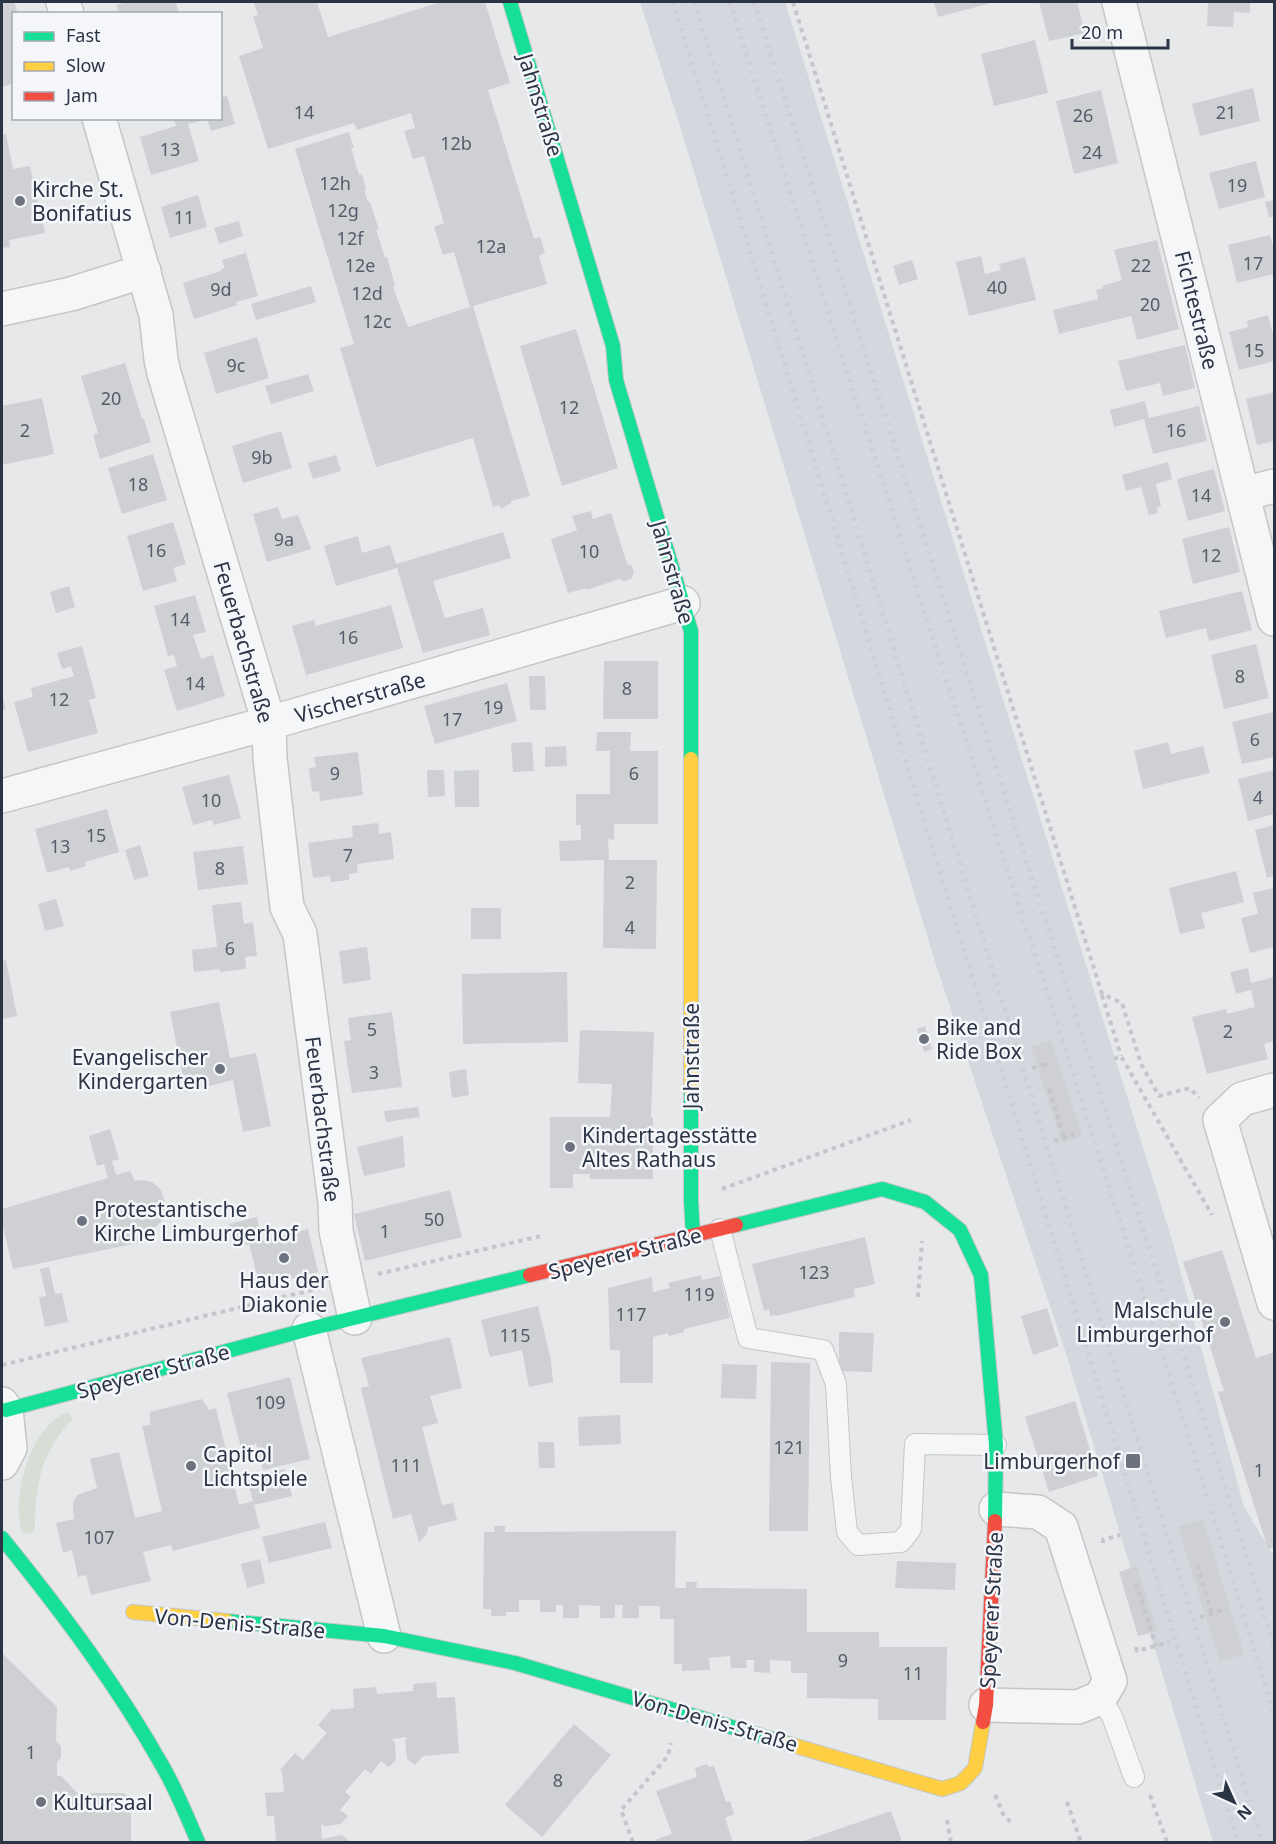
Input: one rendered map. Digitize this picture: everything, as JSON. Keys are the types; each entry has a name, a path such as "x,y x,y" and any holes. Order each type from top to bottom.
{"street":[{"name":"Jahnstraße","path":"510,2 610,335 616,380 691,631 691,1200 693,1236"},
{"name":"Fichtestraße","path":"1119,2 1259,490 1275,619"},
{"name":"Feuerbachstraße","path":"100,120 156,315 164,373 269,723 270,758 287,907 300,934 335,1202 336,1231 355,1317"},
{"path":"2,309 72,294 144,271"},
{"name":"Vischerstraße","path":"2,796 269,723 683,603"},
{"path":"1275,1090 1242,1099 1220,1120 1275,1303"},
{"name":"Speyerer Straße","path":"4,1407 355,1317 882,1189 925,1202 960,1230 981,1275 996,1445 996,1509 986,1705 1078,1707 1100,1698 1110,1681 1061,1527 1038,1512 996,1509"},
{"path":"309,1329 384,1636"},
{"path":"2,1463 10,1448 4,1407"},
{"path":"2,1538 95,1658 164,1768 198,1842"},
{"name":"Von-Denis-Straße","path":"132,1612 384,1636 515,1663 942,1789 961,1783 975,1768 986,1705"}],"lane":[{"path":"720,1230 748,1338 824,1350 836,1384 840,1477 847,1532 858,1545 901,1542 911,1529 915,1444 996,1445"},
{"path":"1100,1698 1112,1716 1140,1781"}],"path":[{"path":"793,2 1121,1056 1213,1218"},
{"path":"1102,994 1122,1003 1141,1064 1159,1096 1190,1088 1220,1120"},
{"path":"1114,1059 1121,1056"},
{"path":"1039,1059 1043,1065"},
{"path":"1032,1068 1051,1062"},
{"path":"1049,1089 1064,1138"},
{"path":"691,1200 911,1120"},
{"path":"1054,1141 1074,1134"},
{"path":"918,1298 925,1202"},
{"path":"1106,1552 1103,1540 1120,1535"},
{"path":"1197,1564 1212,1614"},
{"path":"1136,1583 1156,1646"},
{"path":"1200,1617 1226,1610"},
{"path":"1134,1641 1137,1652 1168,1642"},
{"path":"633,1842 621,1810 668,1756 679,1710"},
{"path":"1140,1781 1167,1842"},
{"path":"1067,1802 1081,1842"}],"shaded area":[{"path":"640,2 785,2 1172,1240 1244,1507 1274,1556 1274,1842 1213,1842 1067,1357 937,968"},
{"path":"67,1412 73,1419 54,1444 42,1470 36,1498 35,1529 30,1534 22,1533 19,1501 26,1465 42,1433"}],"building":[{"path":"2,2 14,2 17,12 12,12 12,84 2,87"},
{"path":"127,2 176,2 178,12 118,12 116,5"},
{"path":"254,2 317,2 328,37 441,2 485,2 510,83 488,90 534,239 540,237 545,253 539,256 547,284 473,306 530,496 511,501 501,509 499,505 493,507 473,438 376,467 340,348 354,344 295,149 349,132 359,175 362,174 366,189 364,190 379,230 376,230 385,257 387,257 395,285 393,286 408,327 470,307 454,252 443,255 434,227 444,223 424,156 413,159 404,131 415,128 411,113 357,130 354,123 268,149 239,56 263,48 253,16 258,15"},
{"path":"934,2 987,2 988,4 938,17"},
{"path":"1039,2 1077,2 1085,33 1049,41"},
{"path":"1208,2 1250,2 1250,13 1234,12 1233,27 1207,26"},
{"path":"1035,40 1048,93 994,106 981,54"},
{"path":"1253,88 1260,121 1200,136 1192,104"},
{"path":"1101,90 1118,163 1074,174 1056,101"},
{"path":"227,96 235,124 211,131 207,120 222,120 222,97"},
{"path":"174,120 203,120 188,124 199,161 151,175 140,137 176,126"},
{"name":"Kirche St. Bonifatius","path":"6,134 13,169 30,166 45,233 9,240 10,247 2,248 2,135"},
{"path":"1256,161 1265,197 1219,209 1209,173"},
{"path":"198,195 207,227 170,238 161,207"},
{"path":"1274,200 1274,216 1269,218 1265,202"},
{"path":"239,221 243,236 219,244 214,228"},
{"path":"1270,235 1274,251 1274,274 1237,283 1228,245"},
{"path":"1157,240 1179,329 1137,340 1131,316 1059,334 1053,310 1098,299 1096,290 1122,280 1114,250"},
{"path":"246,253 258,296 194,319 183,283 221,271 225,268 222,260"},
{"path":"981,256 985,274 1001,270 999,264 1025,257 1036,300 969,316 956,262"},
{"path":"912,260 918,279 899,285 893,266"},
{"path":"311,286 316,302 256,320 251,304"},
{"path":"1268,315 1274,338 1274,361 1239,370 1229,332 1248,327 1247,321"},
{"path":"576,329 618,468 562,486 520,346"},
{"path":"257,337 269,378 216,394 204,353"},
{"path":"1185,345 1195,388 1163,396 1160,383 1126,391 1118,361"},
{"path":"125,363 151,442 100,459 93,435 98,433 81,376"},
{"path":"308,374 314,391 271,404 265,386"},
{"path":"1274,392 1274,441 1257,445 1246,399"},
{"path":"42,398 54,454 2,465 2,406"},
{"path":"1145,401 1149,418 1199,406 1207,441 1153,454 1144,419 1114,427 1110,410"},
{"path":"281,431 292,468 243,483 232,446"},
{"path":"153,454 167,500 122,514 108,468"},
{"path":"336,455 341,471 313,479 308,463"},
{"path":"1168,462 1172,479 1156,484 1161,506 1157,507 1158,513 1149,515 1141,487 1126,491 1122,475"},
{"path":"1214,469 1225,511 1188,521 1177,479"},
{"path":"278,507 282,519 298,515 311,549 267,562 253,514"},
{"path":"591,511 593,519 611,513 627,564 632,566 634,573 631,579 624,581 619,579 587,590 587,588 568,593 551,539 577,530 572,516"},
{"path":"173,522 186,564 173,568 177,581 143,591 127,536"},
{"path":"1229,527 1240,572 1193,584 1182,539"},
{"path":"503,532 511,558 433,581 445,618 483,608 490,635 423,653 397,568 336,586 324,546 358,536 362,553 390,545 396,564"},
{"path":"69,586 75,607 56,613 50,592"},
{"path":"1242,591 1252,630 1209,641 1206,628 1166,638 1159,611"},
{"path":"195,595 206,632 193,635 201,659 213,655 225,696 177,711 164,670 177,666 174,655 168,656 154,606"},
{"path":"391,605 403,648 306,675 292,626 314,620 316,626"},
{"path":"1256,644 1269,698 1224,709 1211,655"},
{"path":"82,646 96,698 89,700 98,733 28,752 14,702 33,697 31,688 74,676 71,666 62,669 57,653"},
{"path":"604,661 658,661 658,719 603,719"},
{"path":"529,676 545,676 546,710 530,710"},
{"path":"507,683 517,721 435,744 424,706"},
{"path":"2,695 6,709 2,710"},
{"path":"1274,712 1274,757 1242,764 1232,722"},
{"path":"597,732 631,732 630,751 658,751 658,824 614,824 614,840 608,839 609,860 657,860 656,949 603,948 604,860 560,861 559,841 581,840 581,825 576,825 576,794 610,794 610,751 596,751"},
{"path":"532,742 534,771 513,772 511,743"},
{"path":"1168,742 1171,754 1203,746 1210,773 1143,789 1134,751"},
{"path":"566,746 567,766 545,767 545,747"},
{"path":"358,752 363,795 320,801 319,791 312,792 309,768 316,767 314,757"},
{"path":"427,770 444,770 445,796 428,797"},
{"path":"479,770 479,807 455,807 454,771"},
{"path":"1274,770 1274,814 1248,821 1238,779"},
{"path":"229,775 241,818 214,825 212,820 193,825 182,787"},
{"path":"107,809 119,852 85,862 86,866 70,871 69,867 47,873 35,829"},
{"path":"378,823 379,834 391,832 394,859 357,864 358,873 349,874 349,880 331,882 330,876 313,878 308,843 353,837 352,826"},
{"path":"1274,825 1274,876 1267,878 1255,830"},
{"path":"140,845 149,876 134,880 125,850"},
{"path":"243,846 248,884 198,890 193,852"},
{"path":"1236,871 1244,902 1201,913 1205,928 1180,934 1169,888"},
{"path":"1274,888 1274,947 1250,953 1241,918 1258,914 1253,893"},
{"path":"56,899 64,926 45,931 38,904"},
{"path":"241,902 244,924 253,922 257,956 245,957 246,969 194,972 192,950 217,947 212,905"},
{"path":"471,908 501,908 501,939 471,939"},
{"path":"367,947 371,980 343,984 339,951"},
{"path":"6,960 17,1016 2,1019 2,961"},
{"path":"1248,968 1251,983 1274,977 1274,1041 1264,1044 1268,1059 1207,1074 1192,1017 1226,1009 1227,1014 1255,1007 1251,990 1236,994 1230,972"},
{"path":"567,972 568,1042 463,1044 462,974"},
{"name":"Evangelischer Kindergarten","path":"219,1002 230,1058 256,1053 271,1126 243,1132 233,1080 186,1092 170,1012"},
{"path":"392,1012 402,1087 352,1093 344,1041 351,1040 348,1018"},
{"name":"Bike and Ride Box","path":"925,1026 932,1049 924,1052 917,1029"},
{"path":"580,1030 654,1032 651,1117 653,1117 653,1179 590,1179 590,1174 573,1174 573,1188 550,1188 550,1117 610,1117 612,1084 578,1083"},
{"path":"1051,1040 1082,1136 1062,1143 1031,1047"},
{"path":"466,1069 469,1095 452,1098 449,1072"},
{"path":"418,1107 420,1117 386,1122 384,1111"},
{"name":"Protestantische Kirche Limburgerhof","path":"110,1129 119,1159 112,1161 116,1175 130,1171 135,1181 152,1182 161,1190 166,1206 161,1222 146,1231 147,1241 13,1269 2,1222 2,1209 108,1178 104,1164 97,1166 89,1136"},
{"path":"403,1136 405,1167 364,1176 357,1147"},
{"path":"450,1190 462,1237 365,1261 354,1214"},
{"name":"Haus der Diakonie","path":"257,1217 262,1241 308,1229 318,1272 260,1287 249,1244 234,1247 229,1224"},
{"path":"865,1237 875,1284 854,1289 855,1297 776,1316 770,1316 769,1309 764,1311 752,1264"},
{"path":"1222,1250 1256,1358 1274,1352 1274,1547 1268,1549 1218,1392 1224,1391 1183,1262"},
{"path":"49,1267 55,1294 62,1293 68,1322 45,1327 39,1297 46,1296 40,1269"},
{"path":"701,1275 702,1280 720,1276 730,1318 684,1329 684,1332 669,1336 668,1333 653,1337 653,1383 620,1383 620,1350 610,1350 608,1288 652,1277 653,1292 670,1288 668,1283"},
{"path":"538,1306 551,1360 553,1382 529,1387 522,1350 490,1357 481,1320"},
{"path":"1047,1308 1059,1346 1033,1355 1021,1316"},
{"path":"839,1332 874,1333 872,1372 839,1371"},
{"path":"450,1337 462,1388 430,1396 438,1423 422,1427 442,1505 453,1503 457,1520 428,1527 427,1534 419,1542 411,1514 393,1519 361,1388 369,1386 361,1358"},
{"path":"771,1362 810,1363 808,1531 769,1531"},
{"path":"722,1364 757,1365 756,1399 721,1398"},
{"path":"290,1377 310,1459 263,1470 256,1444 241,1448 227,1393"},
{"path":"202,1399 209,1410 216,1408 239,1505 253,1501 247,1478 285,1469 292,1496 254,1505 260,1528 173,1551 171,1545 143,1552 151,1581 91,1595 86,1575 78,1577 72,1550 63,1553 56,1523 74,1519 73,1503 77,1495 97,1488 90,1459 119,1452 135,1518 162,1511 142,1426 150,1425 150,1412"},
{"path":"1075,1401 1098,1476 1049,1492 1025,1417"},
{"path":"620,1415 621,1444 579,1446 578,1417"},
{"path":"538,1442 554,1442 555,1468 539,1468"},
{"path":"1203,1519 1244,1654 1220,1662 1178,1527"},
{"path":"325,1522 332,1548 269,1563 262,1537"},
{"path":"494,1526 505,1526 505,1532 676,1531 675,1588 686,1588 686,1582 697,1582 696,1588 807,1589 807,1632 879,1632 879,1647 947,1647 946,1720 878,1720 878,1699 807,1698 807,1673 791,1673 791,1661 770,1660 770,1673 754,1672 754,1660 746,1660 747,1668 731,1668 730,1656 709,1658 710,1670 682,1671 682,1664 674,1664 674,1619 660,1619 660,1606 639,1606 639,1618 622,1618 623,1605 615,1605 615,1618 600,1618 600,1606 579,1605 579,1618 563,1618 563,1605 556,1605 556,1612 540,1612 540,1600 519,1600 519,1612 506,1612 506,1616 491,1616 491,1609 483,1609 484,1532 495,1532"},
{"path":"260,1559 265,1583 247,1588 241,1564"},
{"path":"897,1561 956,1563 955,1590 895,1588"},
{"path":"1137,1566 1157,1631 1138,1636 1119,1572"},
{"path":"2,1653 57,1707 56,1741 61,1746 61,1758 57,1762 57,1776 61,1776 83,1799 88,1793 124,1793 131,1799 131,1842 2,1842"},
{"path":"436,1682 437,1698 455,1697 459,1753 423,1756 415,1765 407,1759 405,1742 407,1737 392,1739 395,1743 396,1760 389,1767 381,1761 371,1774 365,1769 345,1792 351,1797 340,1810 348,1816 341,1824 325,1826 321,1824 322,1839 342,1835 351,1842 276,1842 274,1816 267,1816 265,1793 284,1792 280,1770 295,1753 303,1760 327,1733 318,1725 333,1708 335,1710 354,1708 353,1689 376,1687 377,1694 413,1691 413,1684"},
{"path":"574,1724 611,1755 542,1837 505,1805"},
{"path":"707,1764 709,1767 714,1766 726,1802 730,1801 734,1814 725,1818 733,1842 655,1842 655,1840 672,1834 656,1791 697,1777 695,1768"},
{"path":"891,1811 902,1842 801,1842"}],"railway":[{"path":"673,2 1238,1842"},
{"path":"694,2 1262,1842"},
{"path":"730,2 1141,1286 1274,1716"},
{"path":"754,2 1233,1512 1274,1648"}],"traffic: fast":[{"path":"510,2 613,346 616,380 691,631 691,759"},
{"path":"691,1090 693,1236"},
{"path":"736,1225 882,1189 925,1202 960,1230 981,1275 996,1445 995,1521"},
{"path":"6,1410 309,1329 530,1275"},
{"path":"2,1538 67,1621 127,1707 168,1776 198,1842"},
{"path":"227,1621 384,1636 515,1663 789,1744"}],"traffic: slow":[{"path":"691,759 691,1090"},
{"path":"133,1612 227,1621"},
{"path":"789,1744 942,1789 961,1783 975,1768 983,1722"}],"traffic: jam":[{"path":"530,1275 736,1225"},
{"path":"983,1722 986,1705 995,1521"}],"place":[{"name":"Kirche St. Bonifatius","path":"20,201"},
{"name":"Bike and Ride Box","path":"924,1039"},
{"name":"Evangelischer Kindergarten","path":"220,1069"},
{"name":"Kindertagesstätte Altes Rathaus","path":"570,1147"},
{"name":"Protestantische Kirche Limburgerhof","path":"82,1221"},
{"name":"Haus der Diakonie","path":"284,1258"},
{"name":"Malschule Limburgerhof","path":"1225,1322"},
{"name":"Limburgerhof","path":"1133,1461"},
{"name":"Capitol Lichtspiele","path":"191,1466"},
{"name":"Kultursaal","path":"41,1802"}]}
